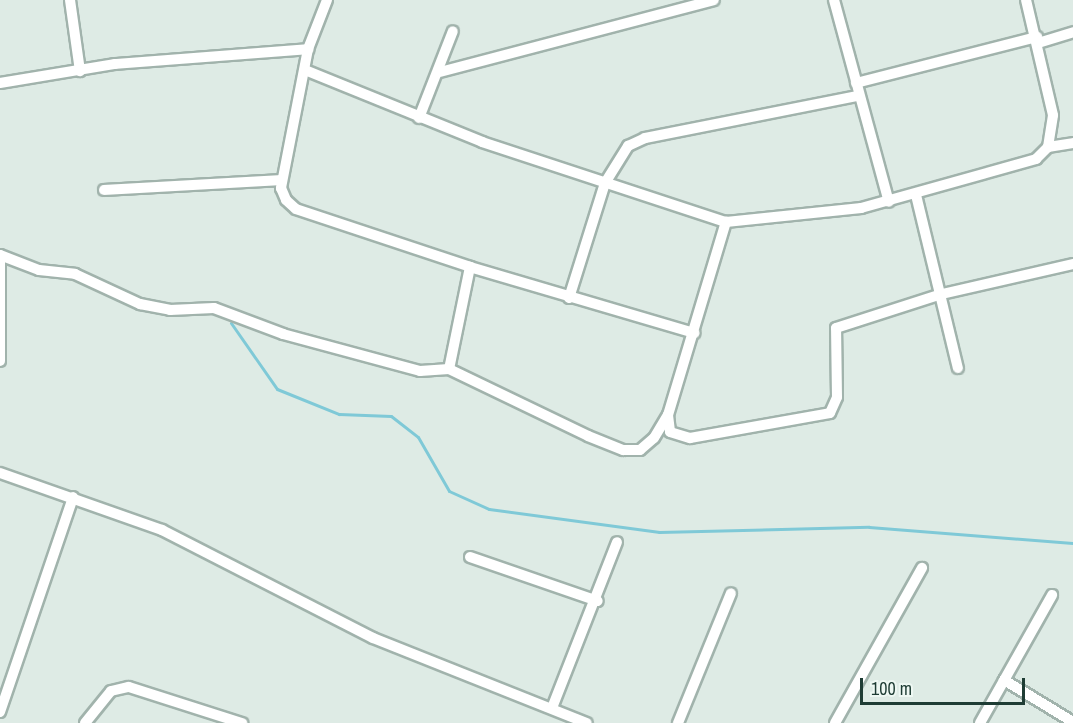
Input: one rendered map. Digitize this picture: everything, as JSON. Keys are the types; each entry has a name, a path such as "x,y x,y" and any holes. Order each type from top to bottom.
{"street":[{"path":"70,0 80,71"},
{"path":"327,0 308,49 282,180 284,194 296,209 568,298 694,333"},
{"path":"440,72 672,5 714,0"},
{"path":"834,0 858,96 889,202"},
{"path":"1026,0 1053,115 1048,147"},
{"path":"419,118 440,72 453,31"},
{"path":"856,83 1073,32"},
{"path":"0,83 80,71 115,63 308,49"},
{"path":"305,70 419,118 605,183 726,222 889,202 1036,159 1048,147 1073,142"},
{"path":"568,298 605,183 616,158 645,138 858,96"},
{"path":"104,190 282,180"},
{"path":"916,195 942,294 957,368"},
{"path":"0,362 0,255 39,270 75,274 140,304 170,310 214,308 284,334 420,371 449,369 487,391 623,450 647,446 668,415 726,222"},
{"path":"668,415 670,432 690,438 830,413 837,407 836,328 942,294 1073,264"},
{"path":"449,369 470,267"},
{"path":"0,473 162,530 383,642 587,723"},
{"path":"0,712 73,497"},
{"path":"552,708 598,601 617,542"},
{"path":"470,557 598,601"},
{"path":"835,723 922,568"},
{"path":"678,723 731,593"},
{"path":"980,723 1052,594"},
{"path":"1004,680 1073,722"},
{"path":"85,723 111,691 129,687 220,719 242,723"}],"waterway":[{"path":"231,323 277,389 339,414 391,416 418,437 449,491 489,509 659,532 869,527 1073,543"}]}
